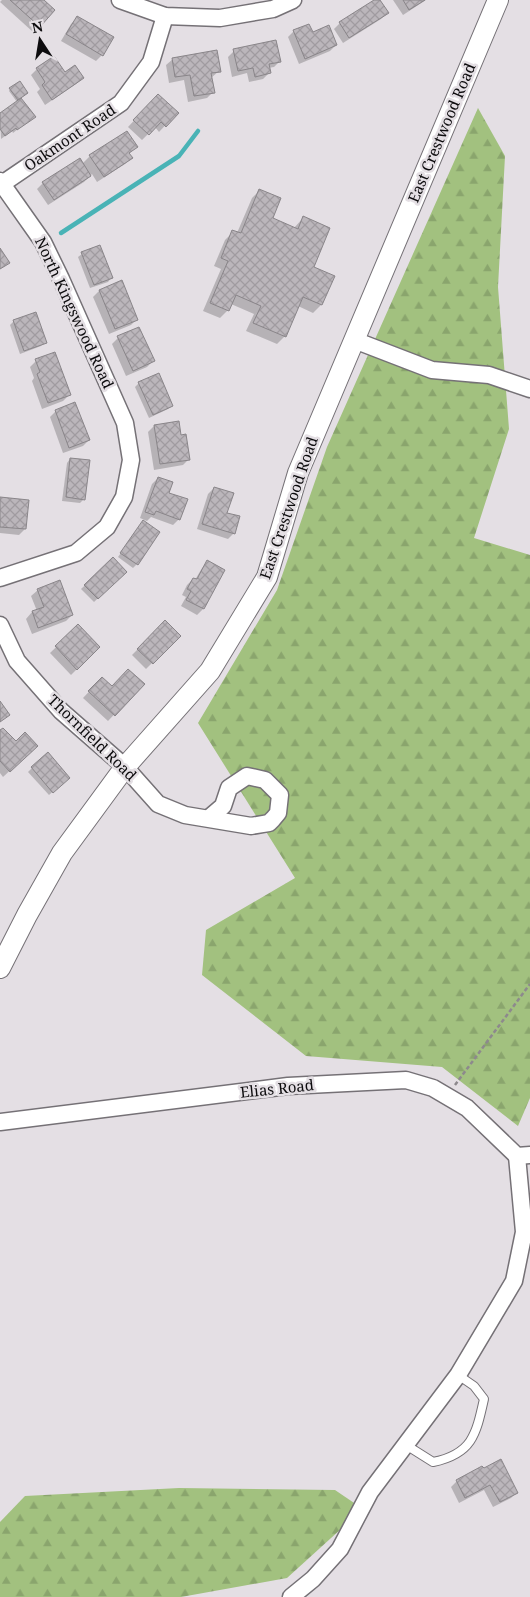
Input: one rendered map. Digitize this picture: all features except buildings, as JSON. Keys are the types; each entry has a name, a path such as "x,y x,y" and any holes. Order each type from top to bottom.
{"street":[{"path":"120,0 165,16 220,18 273,9 293,0"},
{"name":"East Crestwood Road","path":"0,968 26,915 62,853 126,767 210,672 267,577 298,473 498,0"},
{"name":"Oakmont Road","path":"1,183 121,103 152,62 165,16"},
{"name":"North Kingswood Road","path":"0,578 76,553 108,527 124,497 131,460 125,422 61,279 43,242 1,183"},
{"path":"354,340 432,370 489,375 530,389"},
{"name":"Thornfield Road","path":"0,625 17,661 60,711 126,767 158,804 185,815 209,818"},
{"name":"Elias Road","path":"0,1122 288,1086 406,1080 433,1088 467,1108 524,1156"},
{"path":"291,1597 313,1579 340,1549 370,1492 458,1376 514,1281 524,1232 524,1156"}],"lane":[{"path":"406,1445 433,1462 449,1459 467,1447 479,1423 484,1399 474,1386 458,1376"}],"path":[{"path":"446,1096 530,984"}],"green space":[{"path":"478,108 505,156 498,287 509,429 474,538 530,555 530,1098 518,1126 442,1067 306,1056 202,975 206,930 295,878 198,723 277,590 327,447"},
{"path":"179,1488 335,1490 363,1509 287,1578 181,1597 0,1597 0,1522 25,1496"}],"waterway":[{"path":"61,233 179,156 198,131"}]}
